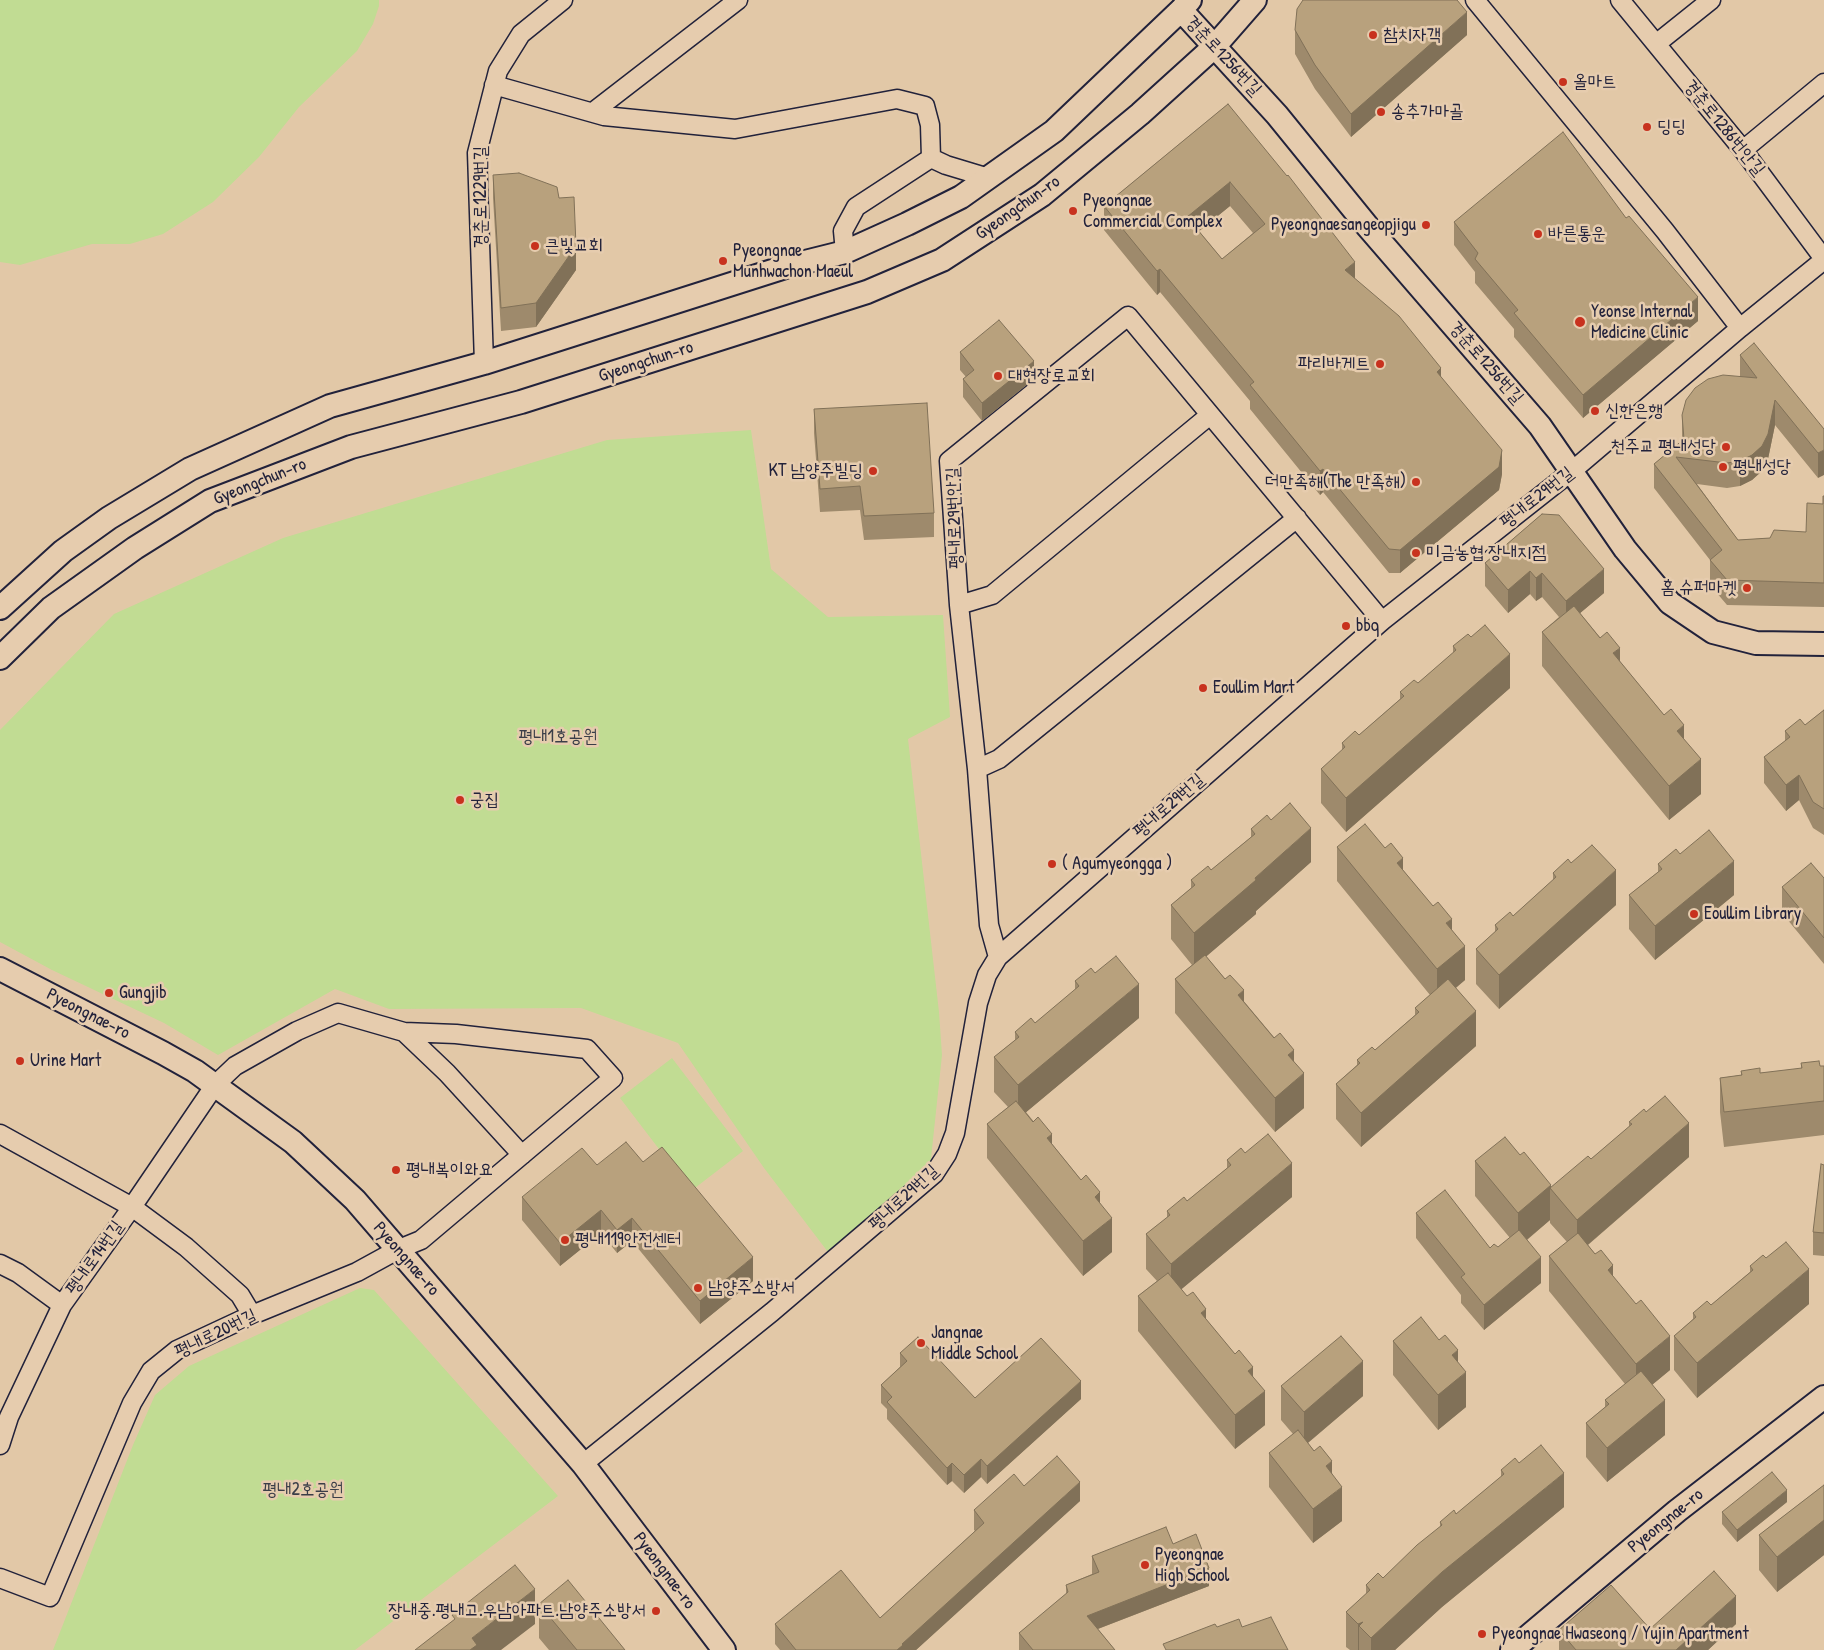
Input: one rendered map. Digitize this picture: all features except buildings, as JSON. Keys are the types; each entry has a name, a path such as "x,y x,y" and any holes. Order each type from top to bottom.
{"street":[{"name":"경춘로1229번길","path":"484,362 477,153 498,71 520,34 563,0"},
{"path":"593,112 738,0"},
{"name":"Gyeongchun-ro","path":"0,658 51,608 135,548 210,501 351,447 521,402 867,292 942,260 1042,195 1140,114 1214,47 1255,0"},
{"path":"1475,0 1665,231 1740,328"},
{"name":"경춘로1286번안길","path":"1620,0 1743,150 1824,260"},
{"path":"1656,44 1710,0"},
{"path":"0,608 63,551 109,518 190,469 330,406 484,362 786,267 845,252 908,224 961,197 1054,131 1185,5"},
{"name":"경춘로1256번길","path":"1185,5 1214,47 1277,115 1368,227 1540,426 1625,549 1670,603 1713,632 1756,643 1824,644"},
{"path":"1743,150 1824,83"},
{"path":"494,85 604,116 735,129 897,99 925,106 930,125 931,158"},
{"path":"931,158 989,178"},
{"path":"845,252 842,231 856,207 931,158"},
{"name":"평내로29번길","path":"583,1464 772,1312 934,1174 947,1154 955,1133 978,1003 987,975 998,957 1382,621 1572,471 1740,328 1824,260"},
{"name":"평내로29번안길","path":"998,957 990,925 977,768 959,606 950,461 1128,316 1382,621"},
{"path":"959,606 992,596 1210,415"},
{"path":"977,768 999,758 1297,518"},
{"name":"Pyeongnae-ro","path":"0,970 163,1052 215,1085 293,1142 355,1200 583,1464 724,1650"},
{"name":"평내로14번길","path":"0,1445 5,1414 62,1306 215,1085 235,1066 297,1032 338,1013 404,1032"},
{"path":"404,1032 447,1072 522,1155"},
{"name":"평내로20번길","path":"0,1578 50,1597 132,1402 151,1371 177,1350 357,1272 399,1249 421,1240 613,1078 587,1049 456,1034 404,1032"},
{"path":"0,1134 132,1207 186,1247 240,1295 252,1316"},
{"path":"0,1264 18,1273 62,1306"},
{"name":"Pyeongnae-ro","path":"1512,1650 1677,1511 1824,1397"}],"green space":[{"path":"0,0 379,0 379,6 373,24 357,51 299,107 259,157 213,202 163,234 130,244 92,244 20,265 0,262"},
{"name":"평내1호공원","path":"751,430 771,569 828,617 943,615 950,717 908,739 939,1012 942,1055 930,1168 831,1256 764,1168 678,1043 581,1008 389,1009 335,989 218,1055 164,1023 52,970 0,942 0,730 114,614 283,538 607,440"},
{"path":"672,1058 743,1151 691,1191 620,1098"},
{"name":"평내2호공원","path":"360,1288 374,1290 558,1496 355,1650 53,1650 133,1445 155,1395 189,1366"}],"place":[{"name":"참치자객","path":"1373,35"},
{"name":"올마트","path":"1563,82"},
{"name":"송추가마골","path":"1381,112"},
{"name":"딩딩","path":"1647,127"},
{"name":"Pyeongnae Commercial Complex","path":"1073,211"},
{"name":"Pyeongnaesangeopjigu","path":"1426,225"},
{"name":"바른통운","path":"1538,234"},
{"name":"큰빛교회","path":"535,246"},
{"name":"Pyeongnae Munhwachon Maeul","path":"723,261"},
{"name":"Yeonse Internal Medicine Clinic","path":"1580,322"},
{"name":"파리바게트","path":"1380,364"},
{"name":"대현장로교회","path":"998,376"},
{"name":"신한은행","path":"1595,411"},
{"name":"천주교 평내성당","path":"1726,447"},
{"name":"평내성당","path":"1723,467"},
{"name":"KT 남양주빌딩","path":"873,471"},
{"name":"더만족해(The 만족해)","path":"1416,482"},
{"name":"미금농협 장내지점","path":"1416,553"},
{"name":"홈 슈퍼마켓","path":"1747,588"},
{"name":"bbq","path":"1346,626"},
{"name":"Eoullim Mart","path":"1203,688"},
{"name":"궁집","path":"460,800"},
{"name":"( Agumyeongga )","path":"1052,864"},
{"name":"Eoullim Library","path":"1694,914"},
{"name":"Gungjib","path":"109,993"},
{"name":"Urine Mart","path":"20,1061"},
{"name":"평내복이와요","path":"396,1170"},
{"name":"평내119안전센터","path":"565,1240"},
{"name":"남양주소방서","path":"698,1288"},
{"name":"Jangnae Middle School","path":"921,1343"},
{"name":"Pyeongnae High School","path":"1145,1565"},
{"name":"장내중.평내고.우남아파트.남양주소방서","path":"656,1611"},
{"name":"Pyeongnae Hwaseong / Yujin Apartment","path":"1482,1634"}]}
